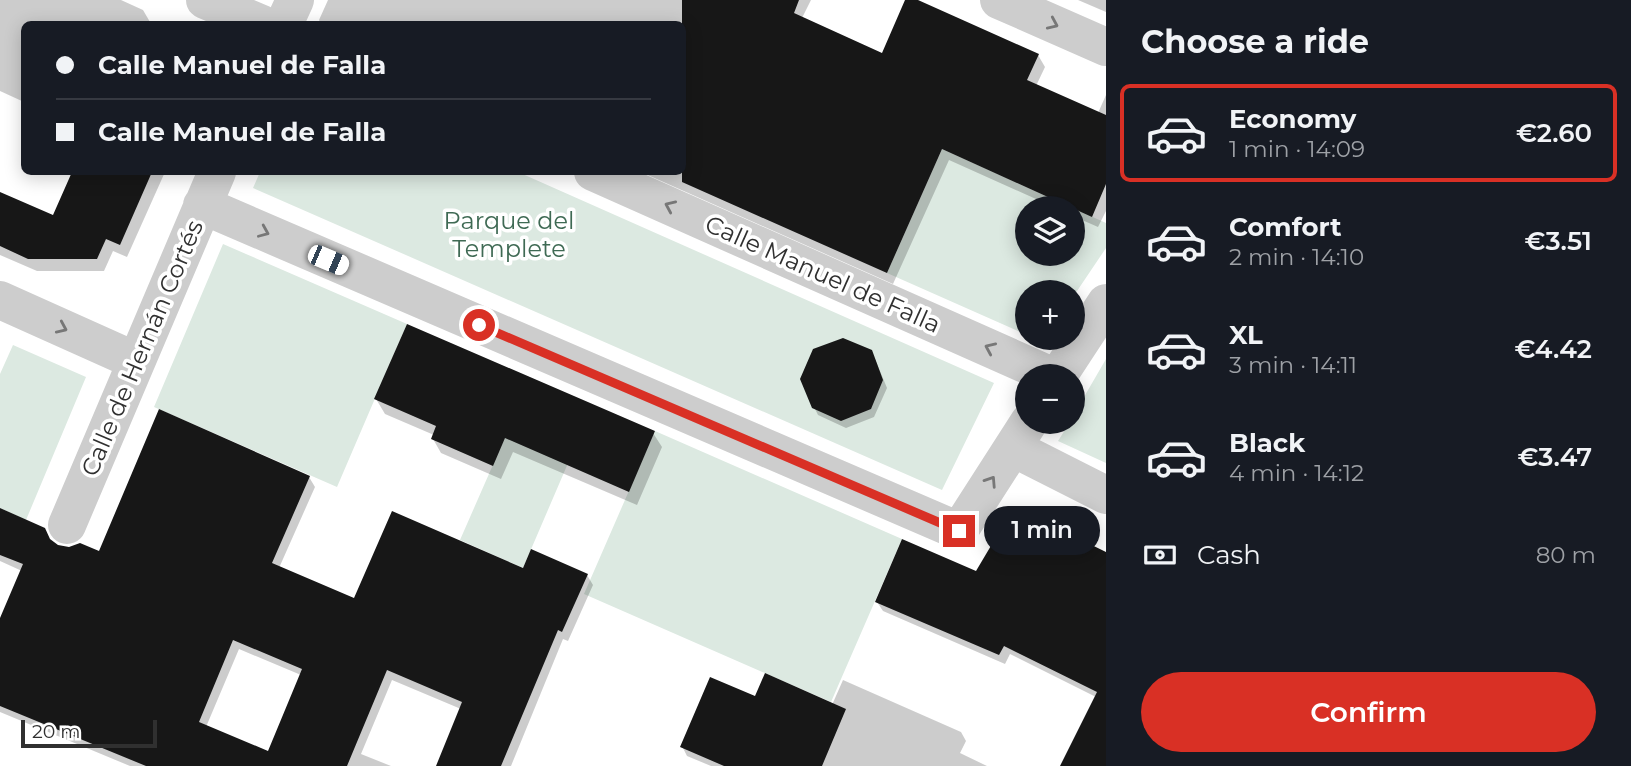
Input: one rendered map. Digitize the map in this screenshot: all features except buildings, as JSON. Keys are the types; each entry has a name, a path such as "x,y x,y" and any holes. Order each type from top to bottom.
{"street":[{"path":"205,0 255,21"},
{"path":"285,21 295,0"},
{"path":"999,0 1106,47"},
{"name":"Calle Manuel de Falla","path":"600,175 1025,364"},
{"path":"209,188 959,531 1021,435 1106,495"},
{"name":"Calle de Hernán Cortés","path":"67,525 209,188"},
{"path":"0,300 136,361"},
{"path":"1066,364 1106,303"}],"green space":[{"path":"942,149 1046,196 1015,196 1015,266 1085,266 1085,213 1106,223 1106,248 1084,280 1015,280 1015,330 887,273"},
{"name":"Parque del Templete","path":"259,175 525,175 994,383 942,490 253,188"},
{"path":"223,244 407,324 337,487 154,407"},
{"path":"13,345 86,377 26,520 0,508 0,374"},
{"path":"1106,359 1106,463 1058,441 1062,434 1085,434 1085,395"},
{"path":"531,378 593,405 523,568 460,540"},
{"path":"655,431 902,539 831,702 584,594"}],"route":[{"path":"479,325 959,531"}]}
